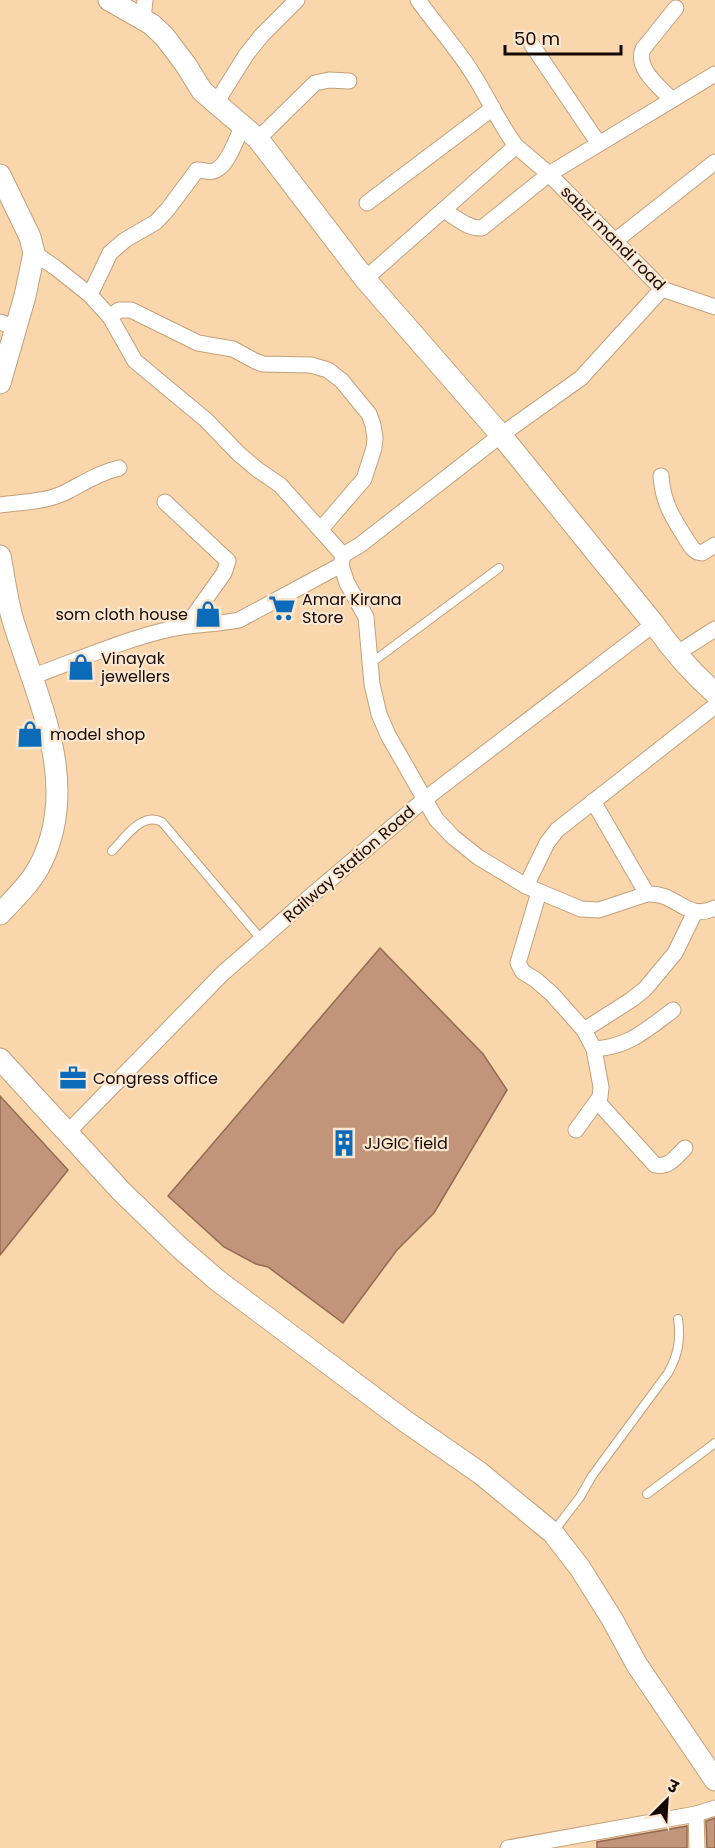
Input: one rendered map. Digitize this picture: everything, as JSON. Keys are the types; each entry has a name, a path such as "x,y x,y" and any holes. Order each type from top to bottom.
{"street":[{"path":"109,0 144,10 186,65 202,91 250,133 365,279 501,435 689,670 715,693"},
{"path":"216,103 246,55 262,35 297,0"},
{"name":"sabzi mandi road","path":"418,0 470,69 498,120 516,146 549,174 662,289 715,307"},
{"path":"672,100 643,68 641,55 643,49 676,8"},
{"path":"532,45 599,144"},
{"path":"444,210 476,229 482,228 549,174 715,74"},
{"path":"90,295 110,253 124,240 156,222 197,170 213,172 217,170 250,133 315,83 329,80 349,81"},
{"path":"367,203 493,108"},
{"path":"365,279 516,146"},
{"path":"615,241 715,162"},
{"path":"0,175 30,237 34,253 31,273 8,325 0,383"},
{"path":"34,253 90,295 110,317 135,361 206,420 239,454 280,485 321,529 342,560 347,583 366,617 372,684 379,714 392,742 436,819 453,837 478,857 532,889 581,909 599,910 647,894 666,896 694,912 715,908"},
{"path":"32,677 149,634 187,625 239,620 342,560 501,435 581,378 662,289"},
{"path":"110,317 119,310 131,310 198,343 233,349 263,364 321,366 342,381 369,414 375,438 374,448 364,479 321,529"},
{"path":"0,505 52,497 69,491 102,472 119,468"},
{"path":"661,476 662,493 666,504 692,548 702,553 715,545"},
{"path":"165,502 228,561 224,573 187,625"},
{"path":"0,556 9,607 53,743 57,779 57,808 51,838 42,863 19,894 0,914"},
{"name":"Railway Station Road","path":"68,1132 222,974 261,939 425,799 654,624"},
{"path":"676,654 715,629"},
{"path":"576,1130 600,1097 601,1087 594,1049 584,1030 552,994 520,968 519,956 532,889 547,843 557,830 715,706"},
{"path":"594,801 647,894"},
{"path":"584,1030 631,1000 645,988 675,953 694,912"},
{"path":"594,1049 627,1043 673,1010"},
{"path":"0,1059 142,1211 217,1280 405,1421 480,1473 554,1533 580,1568 637,1665 715,1780"},
{"path":"597,1101 655,1165 661,1167 668,1165 686,1148"},
{"path":"508,1848 696,1815 715,1808"},
{"path":"696,1815 697,1848"}],"lane":[{"path":"371,663 499,568"},
{"path":"112,851 141,822 156,819 162,822 261,939"},
{"path":"554,1533 592,1476 668,1373 674,1362 681,1337 678,1319"},
{"path":"647,1494 715,1443"}],"building":[{"name":"JJGIC field","path":"380,948 483,1054 507,1090 434,1213 397,1250 343,1323 268,1267 256,1264 224,1247 168,1196"},
{"path":"0,1096 68,1170 0,1255"},
{"path":"715,1818 715,1848 707,1848 706,1821"},
{"path":"687,1826 687,1848 597,1848 597,1842"}],"place":[{"name":"Amar Kirana Store","path":"282,608"},
{"name":"som cloth house","path":"208,614"},
{"name":"Vinayak jewellers","path":"81,667"},
{"name":"model shop","path":"30,734"},
{"name":"Congress office","path":"73,1078"},
{"name":"JJGIC field","path":"344,1143"}]}
